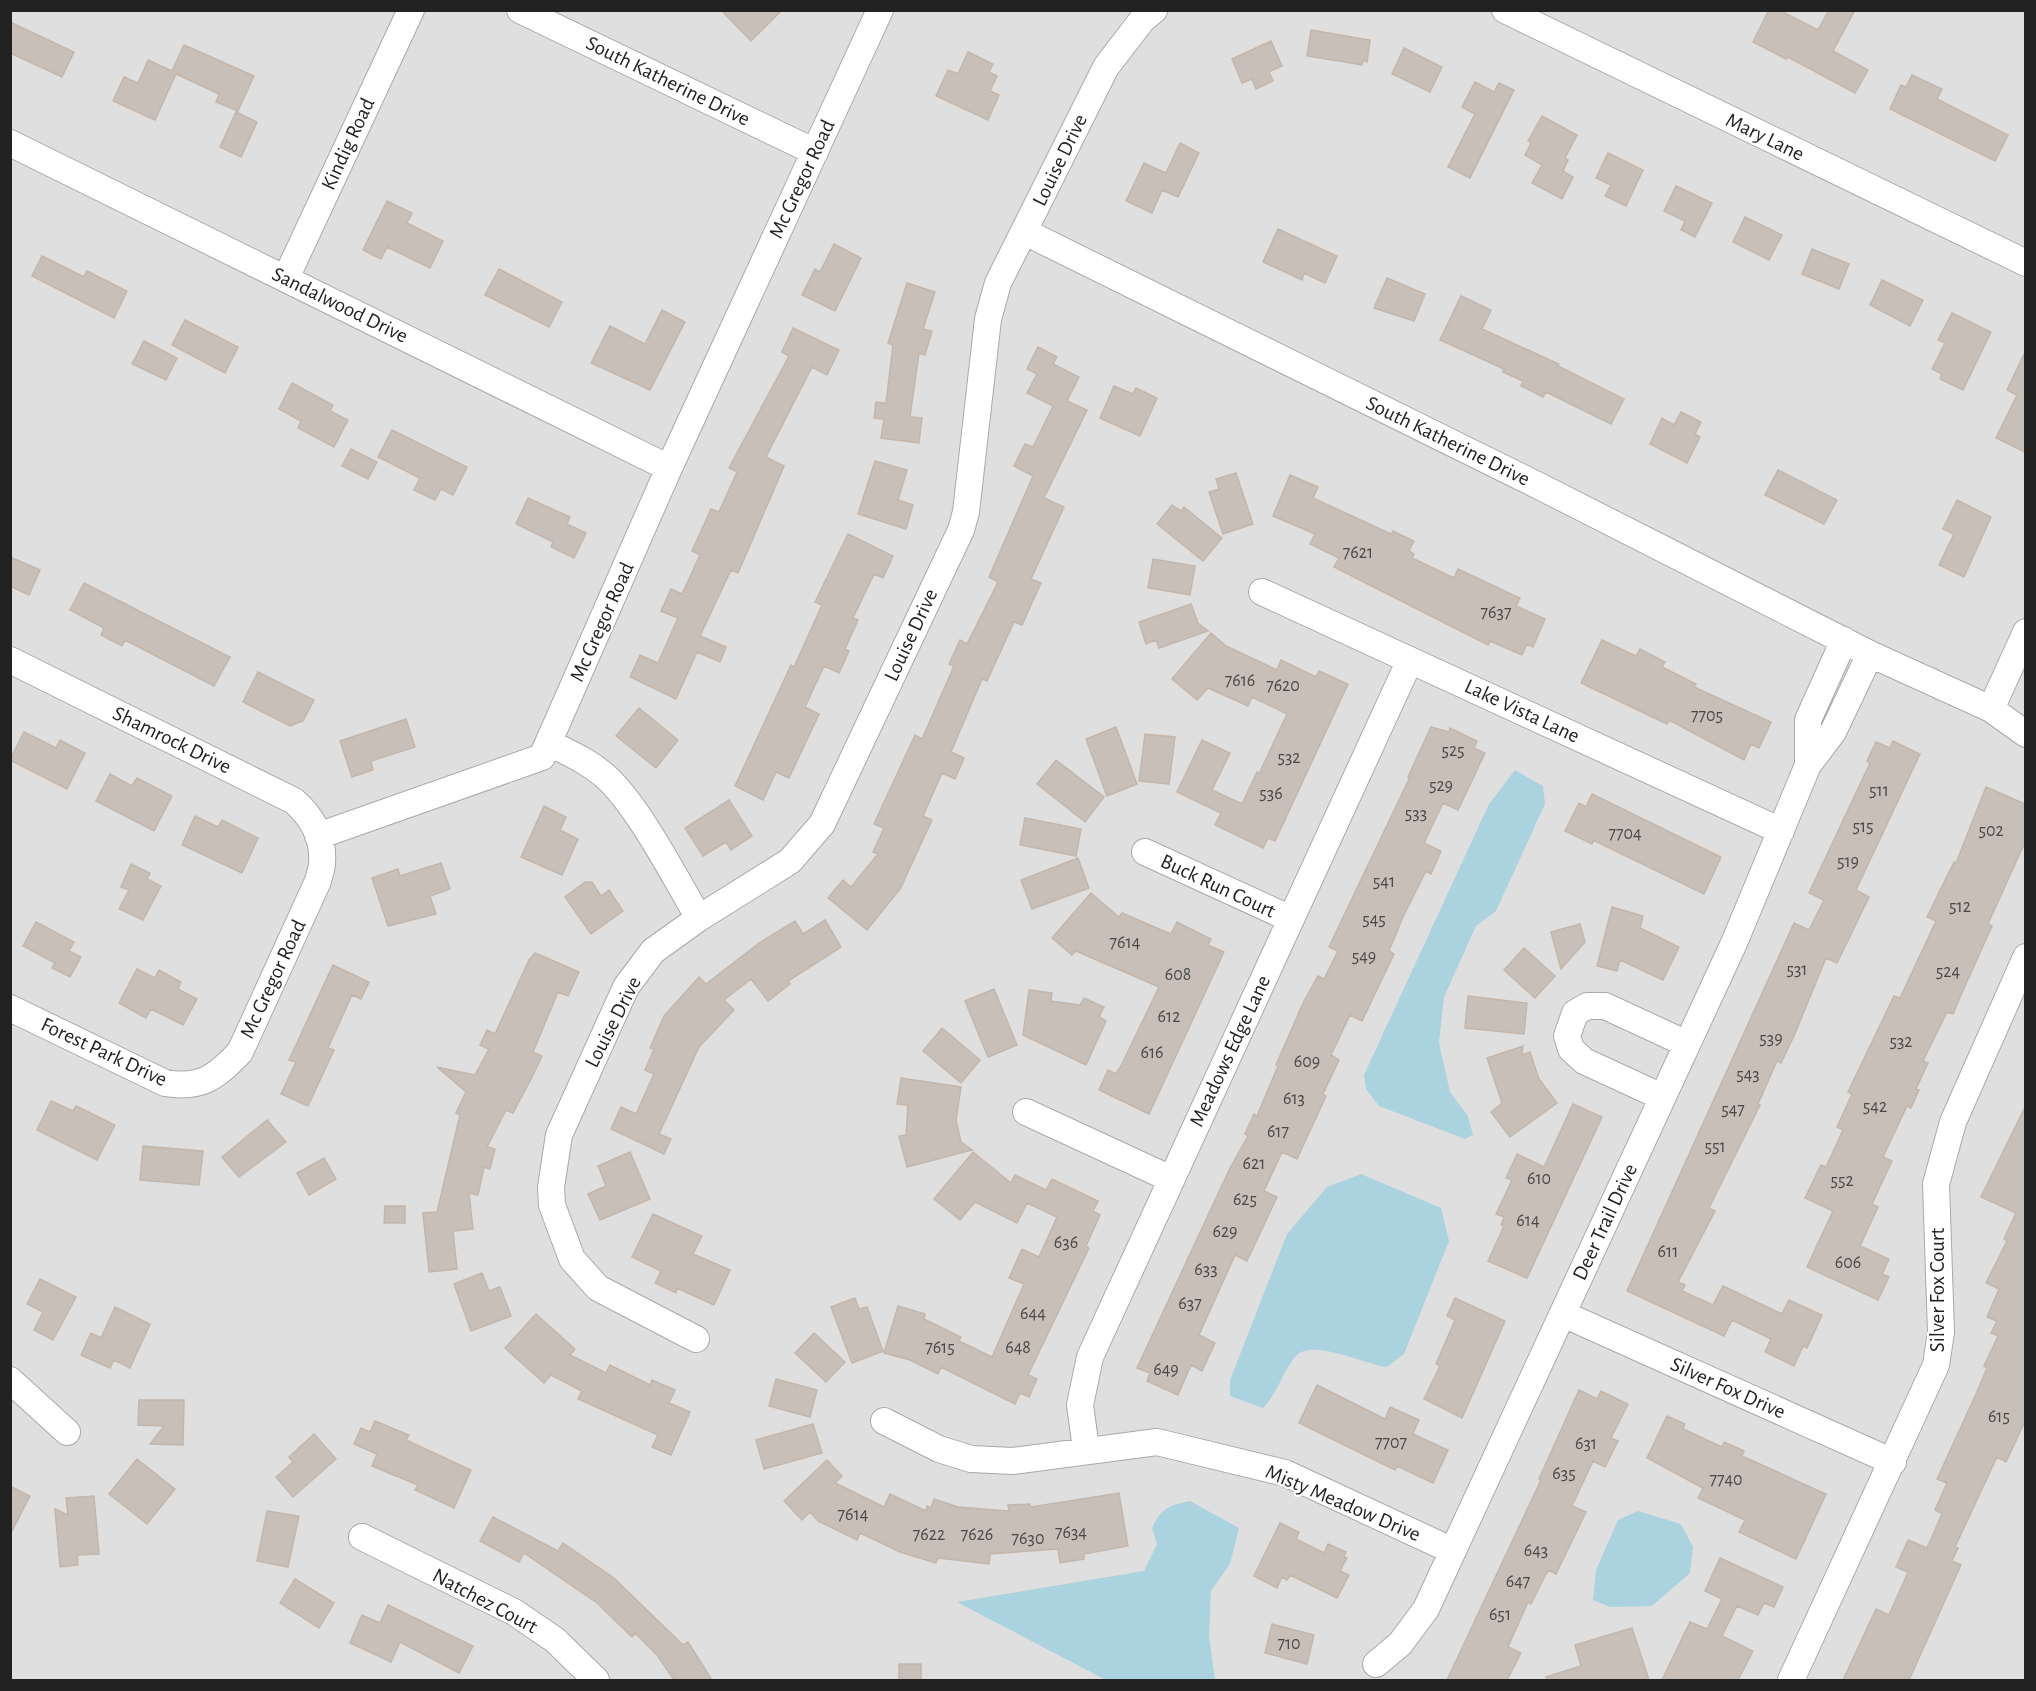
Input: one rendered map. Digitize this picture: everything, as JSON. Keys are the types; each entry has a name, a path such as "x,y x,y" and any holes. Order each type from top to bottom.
{"street":[{"name":"Kindig Road","path":"286,278 411,10"},
{"name":"South Katherine Drive","path":"520,10 815,152"},
{"name":"Mc Gregor Road","path":"200,1083 220,1073 240,1052 318,881 323,861 318,836 542,758 669,468 880,10"},
{"name":"Louise Drive","path":"696,1339 598,1288 572,1259 552,1205 550,1187 559,1135 626,987 652,951 699,918 790,861 822,824 961,530 966,512 988,318 998,283 1106,67 1142,20 1154,10"},
{"name":"Mary Lane","path":"1505,10 2025,263"},
{"name":"Sandalwood Drive","path":"10,143 669,468"},
{"name":"South Katherine Drive","path":"1024,232 1531,482 1870,654 1991,710 2025,734"},
{"name":"Lake Vista Lane","path":"1262,592 1781,831"},
{"path":"1991,710 2025,632"},
{"path":"1808,765 1808,720 1844,640"},
{"path":"1808,765 1833,732 1870,654"},
{"name":"Shamrock Drive","path":"10,660 294,801 309,816 318,836"},
{"name":"Meadows Edge Lane","path":"1086,1449 1080,1405 1090,1357 1410,660"},
{"path":"549,743 585,761 606,777 622,795 699,918"},
{"name":"Deer Trail Drive","path":"1376,1664 1400,1644 1426,1609 1734,943 1808,765"},
{"name":"Buck Run Court","path":"1145,852 1291,919"},
{"name":"Silver Fox Court","path":"1791,1680 1936,1365 1941,1332 1936,1184 1953,1122 2025,957"},
{"path":"1662,1097 1584,1061 1571,1049 1567,1036 1575,1014 1587,1006 1605,1006 1687,1044"},
{"name":"Forest Park Drive","path":"10,1008 156,1080 180,1085 200,1083"},
{"path":"1026,1112 1172,1179"},
{"name":"Silver Fox Drive","path":"1563,1314 1893,1462"},
{"path":"10,1380 67,1432"},
{"name":"Misty Meadow Drive","path":"884,1421 939,1449 971,1459 1013,1461 1086,1449 1157,1442 1285,1473 1453,1551"},
{"name":"Natchez Court","path":"362,1537 514,1612 555,1640 596,1680"}],"shaded area":[{"path":"11,11 2025,11 2025,1680 11,1680"}],"water":[{"path":"1515,770 1543,786 1545,804 1496,911 1476,926 1444,997 1439,1043 1450,1092 1468,1116 1473,1135 1465,1139 1379,1106 1366,1089 1364,1075 1489,804"},
{"path":"1361,1174 1441,1208 1449,1241 1404,1354 1387,1367 1326,1351 1304,1351 1291,1362 1273,1396 1263,1408 1230,1396 1230,1380 1287,1234 1327,1187"},
{"path":"1190,1501 1239,1528 1230,1564 1211,1591 1209,1636 1215,1680 1106,1680 957,1602 1144,1571 1157,1544 1152,1528 1155,1521 1167,1508"},
{"path":"1638,1511 1681,1524 1693,1547 1690,1573 1652,1606 1610,1607 1593,1600 1596,1570 1618,1520"}],"building":[{"path":"721,10 782,10 751,41"},
{"path":"1769,10 1779,10 1818,30 1829,10 1855,10 1833,51 1868,70 1855,93 1788,57 1786,59 1753,42"},
{"path":"10,22 74,52 62,77 10,53"},
{"path":"1311,30 1370,40 1367,62 1363,60 1362,65 1307,56"},
{"path":"1271,41 1282,66 1269,72 1273,81 1256,89 1252,79 1242,83 1232,59"},
{"path":"184,45 254,76 238,111 216,102 219,94 176,74 155,120 113,101 124,77 138,83 148,60 172,71"},
{"path":"1404,48 1442,67 1430,92 1392,74"},
{"path":"968,52 993,64 989,72 997,76 990,91 999,95 988,120 936,96 948,70 958,74"},
{"path":"1912,75 1942,89 1937,99 2008,135 1995,161 1890,109 1901,85 1906,87"},
{"path":"1475,82 1494,92 1499,83 1514,90 1470,178 1448,167 1475,114 1462,107"},
{"path":"236,112 257,122 241,157 220,147"},
{"path":"1542,116 1577,135 1565,158 1568,160 1563,171 1573,177 1562,199 1532,183 1542,165 1525,155 1531,143 1528,141"},
{"path":"1180,143 1199,153 1178,197 1162,190 1152,213 1126,201 1144,163 1166,173"},
{"path":"1608,153 1643,170 1626,206 1605,196 1611,185 1596,178"},
{"path":"1676,186 1712,203 1695,237 1681,230 1685,221 1664,211"},
{"path":"387,201 412,213 407,223 443,241 430,268 387,247 381,259 363,250"},
{"path":"1745,217 1782,235 1769,260 1733,242"},
{"path":"1278,229 1337,256 1325,283 1304,273 1302,280 1263,262"},
{"path":"834,244 861,258 835,311 802,295 815,269 820,272"},
{"path":"1812,249 1849,264 1839,289 1802,274"},
{"path":"42,256 84,277 87,271 127,291 114,318 32,276"},
{"path":"499,269 562,302 549,327 485,295"},
{"path":"1387,278 1425,294 1414,321 1374,308"},
{"path":"1882,280 1923,300 1910,326 1870,305"},
{"path":"907,283 935,292 923,329 932,331 925,355 919,353 910,417 922,418 919,443 881,438 884,419 874,418 876,402 886,403 893,345 888,343"},
{"path":"1461,296 1491,310 1482,329 1559,364 1558,366 1624,399 1611,424 1546,392 1543,397 1521,386 1523,381 1503,372 1504,369 1440,340"},
{"path":"662,310 685,322 650,390 591,363 610,326 645,344"},
{"path":"1952,313 1991,332 1963,390 1940,379 1942,374 1932,369 1945,343 1938,340"},
{"path":"185,320 238,347 225,373 172,345"},
{"path":"793,328 839,350 827,375 812,367 766,457 784,466 738,573 731,570 700,636 726,647 720,662 697,652 676,699 630,677 640,655 658,663 678,618 661,611 671,589 682,594 700,555 692,551 711,509 719,512 737,472 729,468 789,356 782,352"},
{"path":"144,341 177,358 166,380 132,364"},
{"path":"1038,347 1057,357 1053,364 1079,377 1067,401 1087,410 1044,498 1064,507 1031,579 1041,583 1022,625 1014,622 987,681 982,679 951,752 964,758 955,779 942,773 923,816 932,820 900,889 867,930 828,898 843,880 851,887 878,854 873,852 884,828 874,824 915,735 922,739 954,666 949,664 960,640 967,644 998,582 989,577 1033,476 1014,466 1025,444 1033,447 1053,406 1027,393 1037,374 1027,369"},
{"path":"2025,352 2025,452 1996,438 2017,395 2007,390"},
{"path":"292,383 333,405 330,411 348,420 334,447 298,428 301,421 279,409"},
{"path":"1114,386 1133,394 1136,388 1157,398 1140,436 1100,418"},
{"path":"1681,412 1701,422 1695,434 1700,437 1687,463 1650,444 1662,418 1674,425"},
{"path":"392,430 467,467 453,495 441,489 435,500 414,490 420,478 378,457"},
{"path":"351,449 377,462 368,479 342,466"},
{"path":"875,461 907,470 898,500 913,505 906,529 858,514"},
{"path":"1778,470 1837,500 1824,524 1765,495"},
{"path":"1236,473 1253,524 1223,534 1209,492 1219,489 1216,479"},
{"path":"1290,475 1318,487 1313,498 1391,534 1393,531 1414,541 1409,551 1414,554 1412,558 1454,578 1458,569 1520,598 1516,606 1545,619 1533,647 1527,644 1522,655 1490,641 1488,645 1334,567 1339,558 1310,544 1315,534 1273,516"},
{"path":"528,498 570,517 567,524 586,533 574,558 551,547 553,542 516,524"},
{"path":"1957,500 1991,517 1964,577 1939,565 1954,534 1943,529"},
{"path":"1172,505 1181,511 1184,507 1222,538 1203,561 1157,524"},
{"path":"848,534 893,556 883,578 874,574 853,618 858,620 845,649 849,651 839,673 824,666 805,707 819,714 789,778 776,772 763,800 735,786 791,665 794,667 822,605 815,602"},
{"path":"10,557 40,570 29,595 10,586"},
{"path":"1153,559 1195,566 1190,595 1148,588"},
{"path":"84,583 230,657 214,686 125,640 122,646 101,635 104,628 70,610"},
{"path":"1191,604 1198,623 1208,631 1159,648 1156,640 1146,644 1139,622"},
{"path":"1211,633 1226,646 1277,670 1281,660 1316,677 1319,671 1348,684 1275,841 1268,838 1263,848 1215,825 1221,813 1177,792 1202,740 1230,753 1212,790 1242,804 1287,714 1252,697 1248,706 1208,688 1197,700 1172,679"},
{"path":"1602,640 1636,656 1640,649 1665,662 1662,667 1696,684 1694,687 1771,722 1759,748 1751,744 1744,760 1669,720 1667,724 1581,683"},
{"path":"258,672 314,700 303,721 290,726 243,702"},
{"path":"639,708 678,740 656,768 616,736"},
{"path":"406,719 415,747 371,761 373,770 352,777 340,741"},
{"path":"1116,727 1137,784 1107,796 1086,739"},
{"path":"1431,727 1449,732 1450,728 1477,741 1474,748 1485,753 1458,810 1443,803 1424,843 1441,851 1431,874 1426,871 1403,917 1389,951 1394,954 1362,1021 1350,1015 1331,1055 1339,1060 1323,1094 1326,1096 1297,1159 1282,1152 1264,1191 1277,1197 1247,1261 1235,1255 1199,1335 1215,1343 1202,1371 1191,1365 1178,1395 1147,1381 1150,1373 1137,1368 1230,1168 1248,1136 1245,1134 1254,1114 1257,1116 1304,1001 1318,976 1324,979 1338,951 1329,947 1410,777 1408,777"},
{"path":"24,732 56,748 60,740 85,753 67,789 10,760"},
{"path":"1145,734 1175,737 1169,784 1139,781"},
{"path":"1893,741 1920,754 1856,890 1869,897 1837,963 1826,958 1794,1036 1781,1063 1777,1061 1758,1104 1760,1105 1709,1208 1715,1211 1678,1282 1685,1285 1682,1291 1713,1305 1723,1286 1782,1314 1789,1300 1822,1315 1807,1348 1803,1346 1794,1366 1765,1352 1771,1339 1732,1320 1724,1336 1627,1291 1794,923 1809,930 1824,900 1809,893 1870,763 1867,761 1876,742 1890,748"},
{"path":"1056,760 1104,797 1085,822 1037,784"},
{"path":"110,774 132,786 137,778 172,796 154,831 96,801"},
{"path":"1986,787 2025,804 2025,842 1988,924 1992,926 1953,1014 1947,1012 1923,1061 1928,1063 1916,1089 1919,1090 1911,1108 1907,1106 1883,1157 1892,1161 1872,1204 1878,1207 1860,1246 1889,1259 1882,1274 1889,1277 1878,1300 1807,1267 1833,1211 1805,1198 1821,1165 1826,1167 1843,1130 1837,1127 1852,1094 1848,1092 1894,996 1900,998 1936,921 1927,917 1954,862 1956,863"},
{"path":"1592,794 1721,857 1704,894 1593,840 1592,844 1565,831 1579,803 1586,807"},
{"path":"729,800 752,836 731,850 726,842 703,856 685,828"},
{"path":"544,806 566,817 560,830 578,839 562,875 521,857"},
{"path":"195,816 218,827 222,820 258,838 242,873 182,845"},
{"path":"1025,818 1081,829 1076,856 1020,845"},
{"path":"1078,858 1089,888 1032,909 1021,880"},
{"path":"441,863 450,889 430,896 436,914 388,926 372,878 398,869 400,876"},
{"path":"131,864 150,873 147,879 161,886 143,920 119,909 129,890 121,887"},
{"path":"585,882 592,882 601,896 609,890 623,911 591,934 565,897"},
{"path":"1091,893 1119,917 1122,913 1171,934 1177,922 1211,939 1208,945 1224,952 1149,1114 1099,1090 1108,1070 1116,1074 1121,1066 1159,987 1076,951 1072,955 1052,938"},
{"path":"1612,907 1643,916 1640,928 1679,947 1663,980 1620,960 1617,971 1597,966"},
{"path":"825,920 841,947 788,981 790,984 768,1001 751,979 724,1000 734,1010 699,1047 659,1134 671,1139 664,1154 611,1129 621,1107 636,1114 654,1074 645,1070 654,1049 650,1048 664,1016 699,977 706,984 759,943 795,921 803,934"},
{"path":"36,922 74,942 69,951 81,957 70,977 52,968 55,963 23,946"},
{"path":"1580,924 1585,942 1561,969 1551,932"},
{"path":"1524,948 1555,976 1535,998 1504,970"},
{"path":"535,953 579,972 568,996 558,992 533,1052 542,1056 513,1113 506,1110 487,1147 495,1149 490,1169 484,1167 478,1195 469,1193 473,1229 453,1231 457,1269 429,1272 423,1213 437,1212 460,1115 456,1113 466,1092 437,1067 475,1075 489,1049 480,1045 487,1030 495,1034 529,960"},
{"path":"333,965 369,982 361,999 352,995 328,1048 334,1050 308,1106 281,1094 296,1062 289,1060"},
{"path":"137,969 155,978 159,970 181,982 178,989 197,999 183,1025 151,1009 146,1018 119,1003"},
{"path":"994,989 1017,1045 988,1057 965,1001"},
{"path":"1029,990 1052,993 1051,1001 1080,1005 1084,998 1104,1007 1099,1017 1106,1021 1086,1065 1023,1035"},
{"path":"1468,996 1527,1003 1524,1034 1465,1028"},
{"path":"942,1028 980,1060 961,1083 923,1051"},
{"path":"1523,1046 1522,1055 1530,1052 1539,1079 1557,1103 1510,1137 1491,1112 1502,1103 1487,1058"},
{"path":"901,1078 961,1087 956,1120 961,1142 972,1150 907,1167 899,1136 906,1135 908,1105 897,1104"},
{"path":"51,1101 73,1111 76,1106 115,1125 97,1160 37,1130"},
{"path":"1573,1104 1602,1117 1527,1278 1488,1261 1504,1226 1501,1225 1504,1217 1496,1214 1512,1180 1506,1178 1517,1154 1544,1167"},
{"path":"2025,1107 2025,1421 2006,1462 1997,1457 1955,1547 1958,1548 1952,1561 1961,1565 1909,1680 1843,1680 1876,1609 1889,1615 1908,1572 1896,1567 1908,1540 1927,1548 1942,1514 1935,1510 1947,1483 1937,1479 1976,1394 1987,1368 1984,1366 1998,1336 1991,1333 1997,1321 1987,1317 1999,1289 1986,1283 2007,1241 2004,1239 2016,1213 1981,1197"},
{"path":"267,1120 286,1142 239,1177 222,1157"},
{"path":"143,1146 203,1151 199,1185 140,1180"},
{"path":"630,1152 650,1199 600,1220 588,1194 606,1186 598,1166"},
{"path":"973,1152 1011,1183 1015,1175 1046,1190 1052,1179 1098,1201 1093,1211 1100,1215 1086,1246 1089,1248 1028,1375 1037,1379 1029,1397 1020,1393 1015,1404 941,1367 938,1374 910,1360 884,1353 898,1306 925,1314 924,1319 961,1337 959,1341 992,1357 1024,1284 1009,1278 1022,1249 1039,1257 1057,1217 1027,1203 1017,1223 975,1202 960,1220 934,1199"},
{"path":"324,1158 336,1179 309,1195 297,1173"},
{"path":"385,1206 405,1206 405,1223 384,1223"},
{"path":"653,1214 702,1236 693,1254 730,1270 714,1305 677,1288 676,1293 655,1283 661,1271 632,1257"},
{"path":"482,1273 489,1291 500,1287 511,1316 471,1331 454,1284"},
{"path":"40,1279 76,1297 53,1340 34,1330 43,1312 27,1304"},
{"path":"855,1298 859,1309 867,1307 883,1351 852,1363 831,1307"},
{"path":"1455,1298 1505,1321 1462,1418 1424,1399 1440,1366 1436,1364 1455,1320 1447,1316"},
{"path":"115,1307 150,1324 130,1368 114,1360 110,1368 81,1355 91,1333 101,1338"},
{"path":"536,1314 575,1349 570,1355 606,1373 610,1365 650,1385 652,1380 675,1390 669,1403 690,1412 671,1455 652,1447 658,1435 578,1399 582,1391 551,1375 544,1383 505,1348"},
{"path":"814,1333 845,1362 826,1382 795,1353"},
{"path":"776,1379 817,1390 810,1417 769,1406"},
{"path":"1317,1385 1385,1419 1390,1407 1419,1420 1413,1434 1448,1450 1433,1483 1397,1466 1395,1470 1299,1423"},
{"path":"1579,1390 1597,1399 1601,1391 1628,1404 1611,1438 1618,1441 1605,1467 1593,1461 1572,1506 1586,1512 1556,1574 1548,1570 1531,1604 1528,1602 1508,1647 1521,1653 1507,1680 1447,1680 1541,1480 1539,1479"},
{"path":"139,1400 184,1400 183,1445 150,1444 164,1426 138,1425"},
{"path":"1667,1416 1685,1424 1683,1429 1722,1447 1724,1442 1744,1451 1742,1456 1826,1494 1796,1559 1739,1532 1745,1520 1698,1498 1703,1488 1647,1458"},
{"path":"375,1421 409,1435 406,1440 471,1470 454,1508 415,1490 418,1485 372,1466 377,1454 354,1444 361,1428 370,1432"},
{"path":"813,1424 822,1453 764,1469 756,1440"},
{"path":"314,1434 336,1459 293,1497 276,1477 293,1462 289,1457"},
{"path":"137,1459 175,1489 147,1524 109,1494"},
{"path":"827,1460 842,1476 835,1483 884,1507 890,1494 926,1511 927,1506 931,1508 934,1499 958,1507 1009,1511 1008,1505 1030,1504 1031,1507 1119,1493 1128,1546 1084,1554 1084,1559 1060,1563 1058,1549 990,1554 989,1564 938,1558 936,1563 900,1552 860,1533 857,1540 818,1521 810,1512 802,1520 784,1501"},
{"path":"10,1486 30,1496 10,1535"},
{"path":"94,1496 99,1554 77,1555 78,1565 60,1567 55,1509 68,1515 66,1498"},
{"path":"267,1511 299,1516 288,1567 257,1561"},
{"path":"493,1517 558,1551 563,1543 614,1578 683,1645 688,1642 712,1680 674,1680 657,1655 635,1633 632,1637 597,1603 524,1553 519,1562 480,1541"},
{"path":"1280,1523 1299,1532 1296,1539 1324,1553 1328,1544 1346,1552 1344,1557 1347,1558 1340,1571 1349,1575 1337,1598 1290,1575 1287,1580 1282,1577 1277,1588 1254,1576"},
{"path":"1720,1558 1783,1587 1774,1607 1764,1603 1758,1615 1737,1606 1722,1636 1753,1651 1738,1680 1662,1680 1690,1622 1707,1629 1722,1599 1705,1591"},
{"path":"295,1579 334,1603 319,1628 280,1603"},
{"path":"388,1605 473,1646 459,1673 400,1642 391,1662 350,1643 362,1615 380,1623"},
{"path":"1272,1624 1314,1635 1307,1664 1265,1653"},
{"path":"1632,1628 1649,1680 1547,1680 1546,1677 1581,1666 1575,1645"},
{"path":"899,1664 921,1664 921,1680 899,1680"}]}
